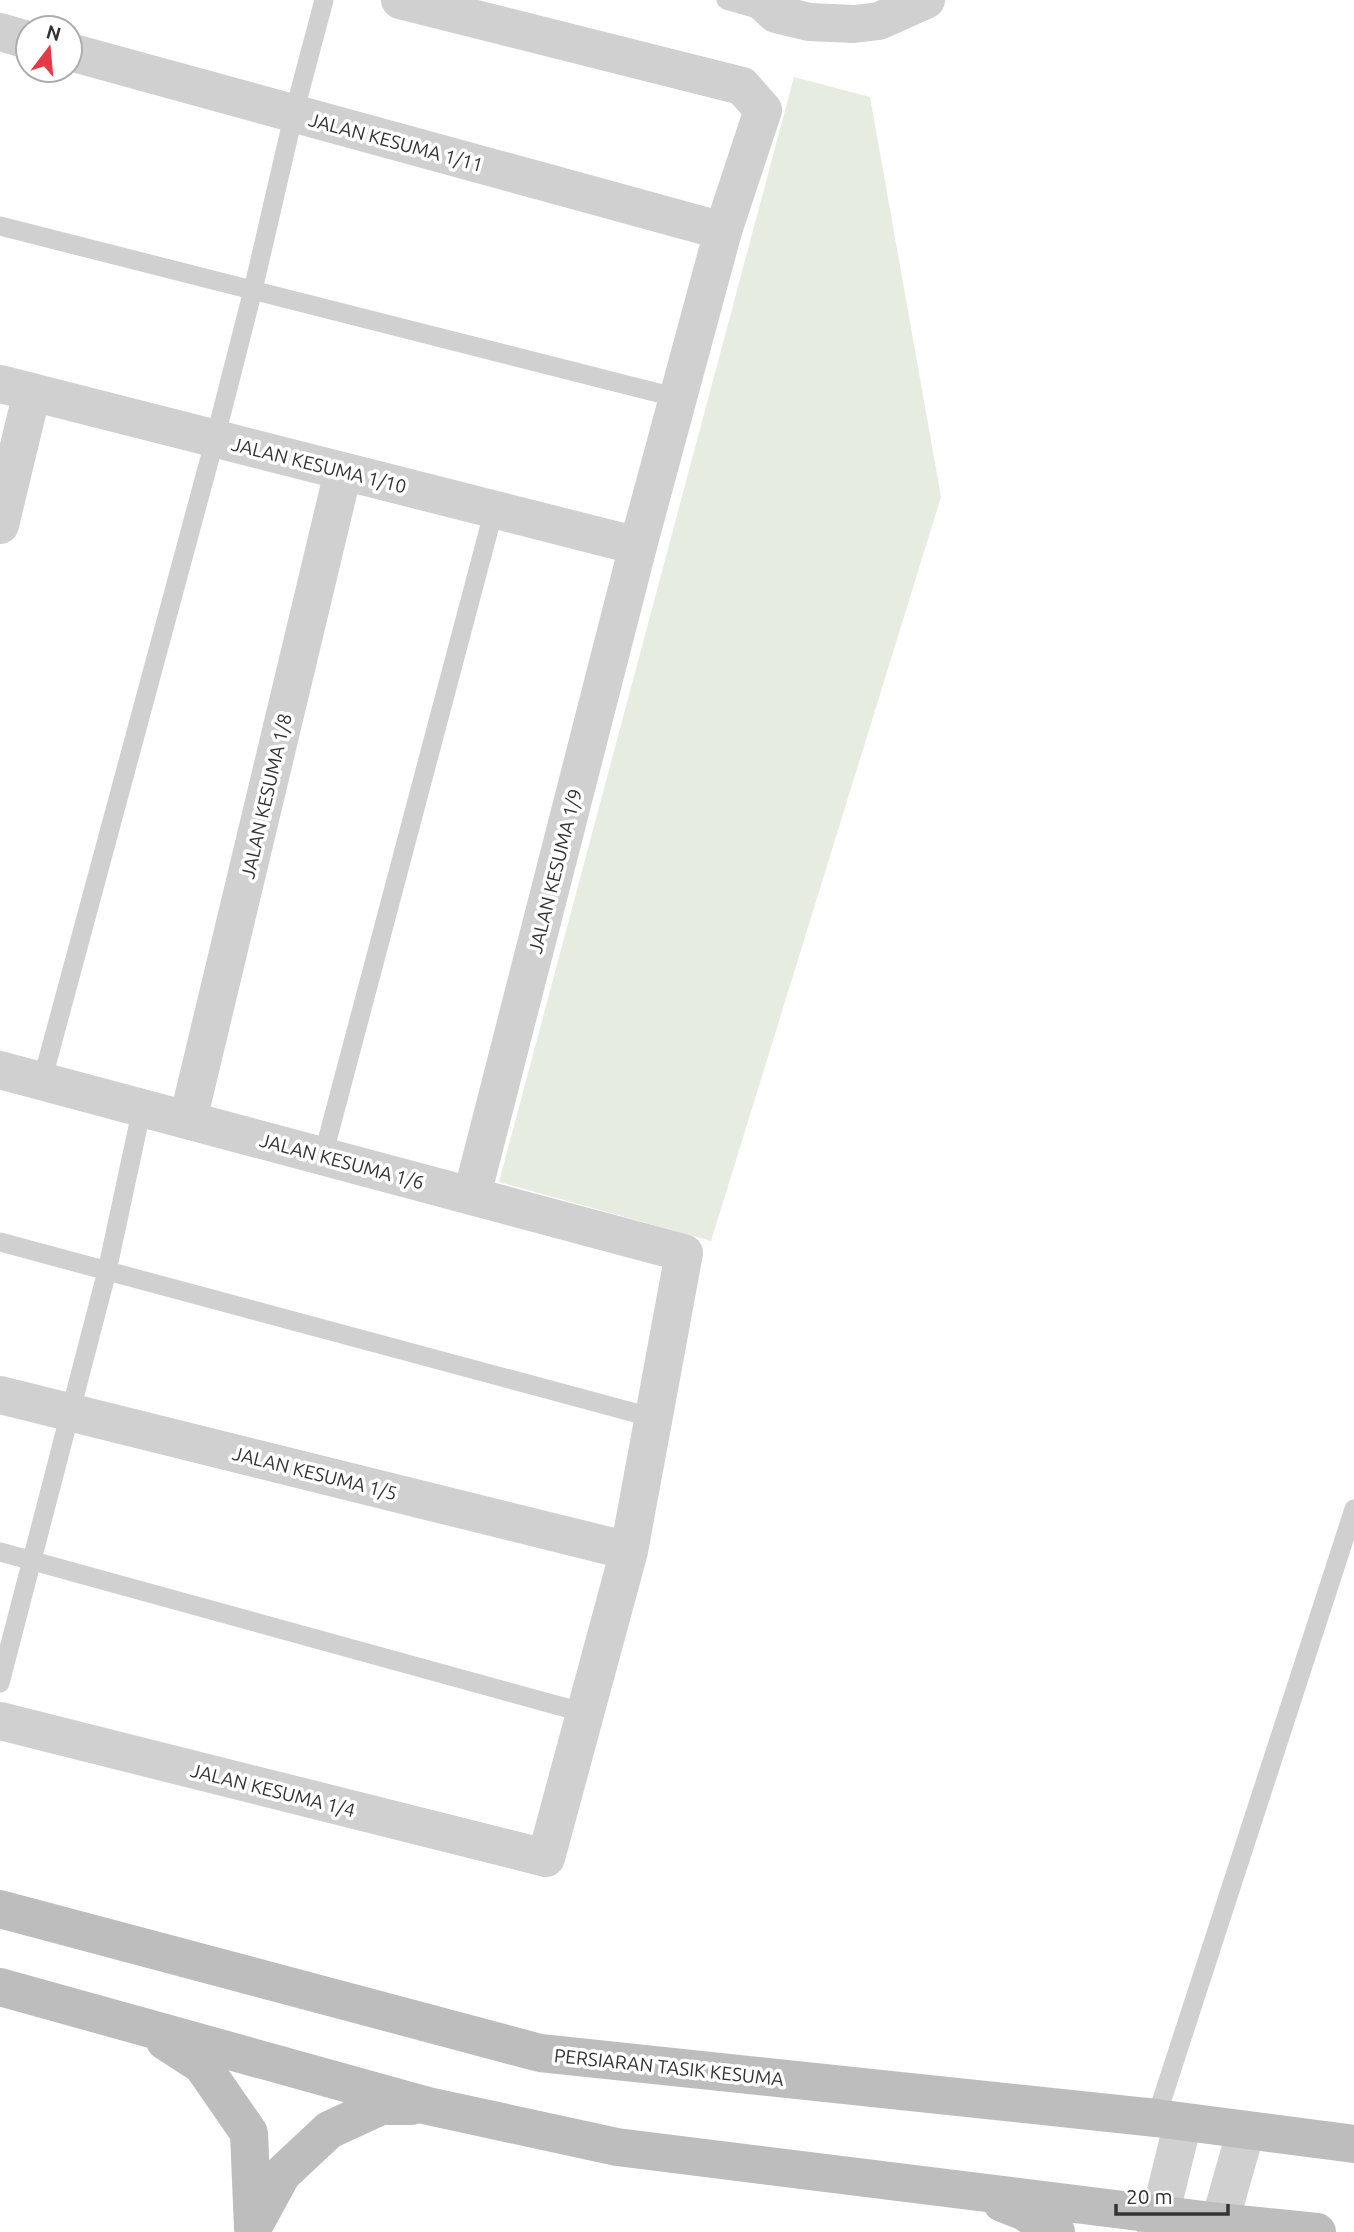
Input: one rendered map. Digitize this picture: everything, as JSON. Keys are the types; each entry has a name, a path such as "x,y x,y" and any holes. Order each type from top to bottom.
{"street":[{"name":"JALAN KESUMA 1/9","path":"400,0 742,86 763,110 723,231 638,547 472,1195"},
{"path":"769,7 809,22 854,23 879,20 926,0"},
{"name":"JALAN KESUMA 1/11","path":"84,55 723,231"},
{"path":"0,525 16,388"},
{"name":"JALAN KESUMA 1/10","path":"16,388 638,547"},
{"name":"JALAN KESUMA 1/8","path":"188,1120 343,471"},
{"name":"JALAN KESUMA 1/6","path":"0,1070 684,1253 654,1418"},
{"name":"JALAN KESUMA 1/5","path":"0,1395 629,1551"},
{"path":"585,1713 629,1551 654,1418"},
{"name":"JALAN KESUMA 1/4","path":"0,1721 546,1858 585,1713"},
{"name":"PERSIARAN TASIK KESUMA","path":"0,1909 540,2053 1170,2120 1354,2144"},
{"path":"0,1987 428,2106 617,2147 968,2191 1159,2224 1317,2232"},
{"path":"137,2024 202,2065 249,2133 252,2230"},
{"path":"252,2230 282,2174 329,2130 381,2106 428,2106"},
{"path":"1159,2224 1170,2120"},
{"path":"1219,2227 1246,2130"},
{"path":"968,2191 1023,2211 1056,2232"}],"lane":[{"path":"42,1081 215,439 324,0"},
{"path":"726,0 769,7"},
{"path":"0,226 678,398"},
{"path":"323,1156 494,510"},
{"path":"0,1683 72,1413 107,1271 142,1108"},
{"path":"0,1242 654,1418"},
{"path":"1170,2120 1354,1509"},
{"path":"0,1552 585,1713"}],"shaded area":[{"path":"794,77 870,97 941,497 711,1241 499,1182"}]}
